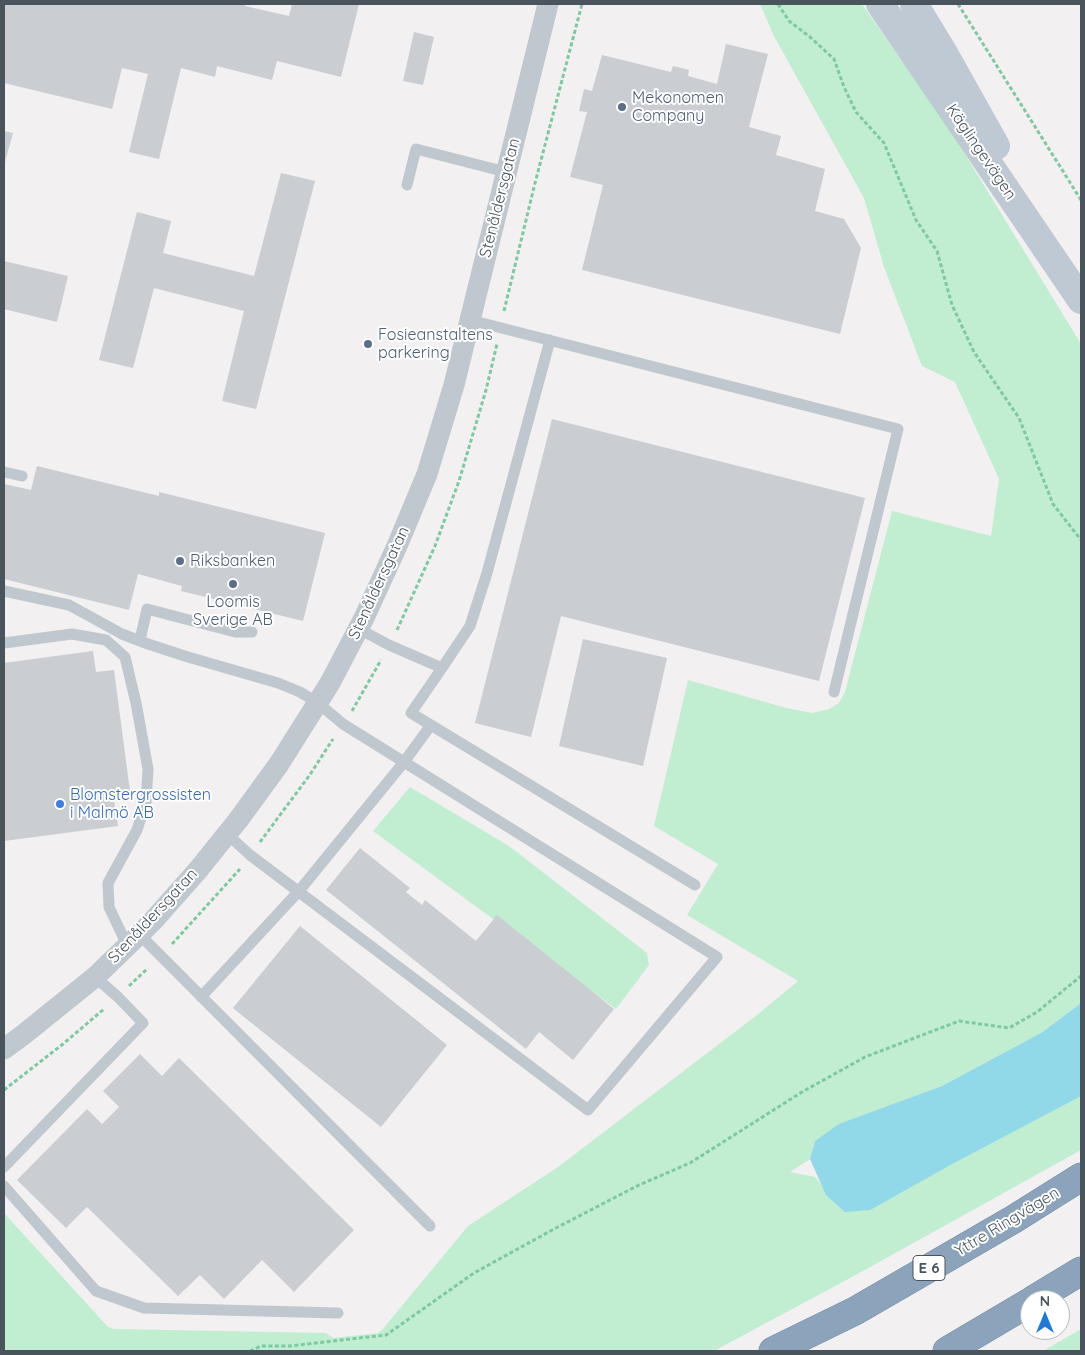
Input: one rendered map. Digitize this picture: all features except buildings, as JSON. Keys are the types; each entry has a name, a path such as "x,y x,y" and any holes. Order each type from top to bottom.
{"highway":[{"name":"Yttre Ringvägen","path":"773,1351 855,1311 1014,1219 1081,1176"},
{"path":"1049,1290 1081,1271"},
{"path":"947,1351 1020,1308"}],"main road":[{"name":"Käglingevägen","path":"880,4 1081,299"},
{"name":"Käglingevägen","path":"914,4 1081,299"}],"street":[{"name":"Stenåldersgatan","path":"4,1049 95,977 152,922 191,877 227,834 279,764 318,704 359,629 427,474 454,385 548,4"}],"lane":[{"path":"407,185 416,149 506,172"},
{"path":"470,320 898,429 834,692"},
{"path":"550,340 487,572 470,626 411,713 695,885"},
{"path":"4,472 22,476"},
{"path":"4,591 69,605 122,634 188,657 278,683 300,692 343,724 717,957 588,1110 250,854 227,834"},
{"path":"140,640 147,609 235,632 252,632"},
{"path":"359,629 390,646 442,668"},
{"path":"4,643 72,634 106,640 125,656 148,768 146,802 137,830 108,883 109,907 133,940 201,997 430,1226"},
{"path":"201,997 299,891 404,762 431,725"},
{"path":"4,1167 143,1023 95,977"},
{"path":"4,1186 96,1291 144,1308 338,1313"}],"path":[{"path":"778,4 789,21 810,36 834,59 856,112 884,143 916,220 937,251 952,305 974,352 1019,418 1053,504 1081,540"},
{"path":"958,4 1081,200"},
{"path":"250,1351 261,1346 289,1346 386,1334 474,1273 639,1185 690,1163 802,1092 865,1057 959,1021 1009,1028 1037,1012 1081,976"}],"green space":[{"path":"760,4 862,4 947,125 1081,344 1081,1003 1041,1033 942,1086 893,1105 815,1141 810,1159 790,1172 815,1177 839,1207 865,1209 1081,1091 1081,1150 714,1351 4,1351 4,1213 108,1327 114,1329 326,1333 333,1338 378,1333 468,1226 558,1167 757,1015 798,981 687,915 718,864 654,826 688,680 786,708 812,713 829,709 839,703 845,692 892,511 991,536 999,479 955,382 922,366 884,267 864,198 775,38"},
{"path":"410,787 509,846 647,953 649,965 616,1009 373,831"},
{"path":"1081,1329 1081,1351 1043,1351 1062,1340 1070,1340 1070,1335"}],"water":[{"path":"1081,1003 1081,1096 870,1210 845,1212 826,1195 810,1159 815,1141 839,1124 942,1086 1041,1033"}],"place":[{"name":"Mekonomen Company","path":"622,107"},
{"name":"Fosieanstaltens parkering","path":"368,344"},
{"name":"Riksbanken","path":"180,561"},
{"name":"Loomis Sverige AB","path":"233,584"},
{"name":"Blomstergrossisten i Malmö AB","path":"60,804"}]}
